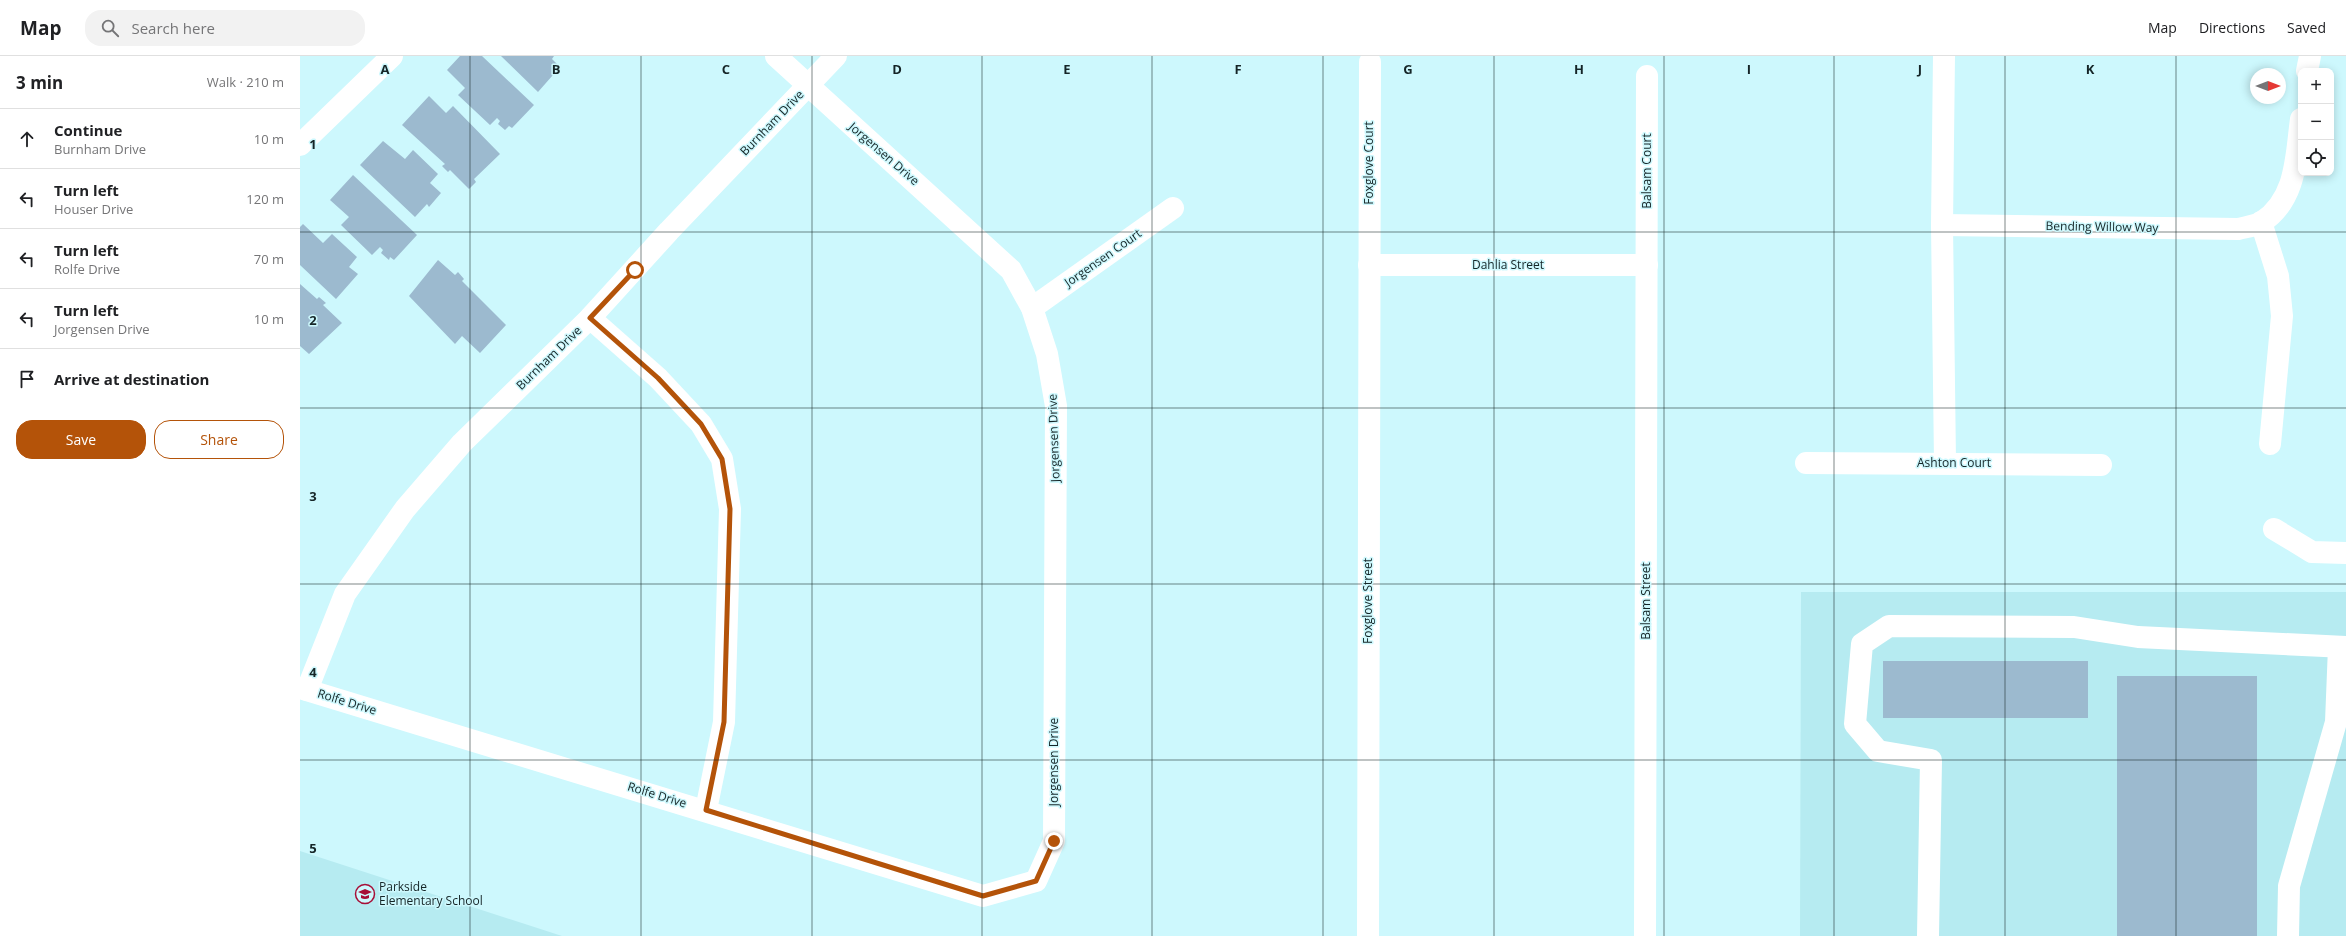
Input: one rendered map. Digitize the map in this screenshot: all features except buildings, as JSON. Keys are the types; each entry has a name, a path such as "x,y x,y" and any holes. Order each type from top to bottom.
{"street":[{"path":"300,145 392,56"},
{"name":"Jorgensen Drive","path":"776,56 930,194 1011,270 1032,308 1047,354 1056,406 1054,841 1036,881"},
{"name":"Burnham Drive","path":"303,689 344,594 405,509 462,443 590,318 669,231 836,56"},
{"path":"1944,56 1942,225 1945,462"},
{"path":"2308,68 2310,56"},
{"name":"Foxglove Court","path":"1369,265 1370,62"},
{"name":"Balsam Court","path":"1648,76 1648,265"},
{"name":"Bending Willow Way","path":"1942,225 2238,229 2261,222 2280,206 2293,182 2298,140"},
{"name":"Jorgensen Court","path":"1032,308 1173,208"},
{"path":"2261,222 2278,276 2282,316 2270,444"},
{"name":"Dahlia Street","path":"1369,265 1648,265"},
{"name":"Foxglove Street","path":"1368,936 1369,265"},
{"name":"Balsam Street","path":"1645,936 1648,265"},
{"path":"590,318 658,378 701,424 722,459 730,509 724,722 706,810"},
{"name":"Ashton Court","path":"1806,463 1945,462 2101,465"},
{"path":"2274,529 2312,552 2346,553"},
{"path":"1928,936 1931,760 1878,751 1855,724 1862,644 1889,626 2074,627 2138,637 2343,647 2336,722 2290,886 2288,936"},
{"name":"Rolfe Drive","path":"303,689 706,810 983,896 1036,881"}],"shaded area":[{"path":"1801,592 2346,592 2346,936 1800,936"},
{"name":"Parkside Elementary School","path":"300,851 562,936 300,936"}],"place":[{"name":"Parkside Elementary School","path":"365,894"}],"route":[{"path":"635,270 590,318 658,378 701,424 722,459 730,509 724,722 706,810 983,896 1036,881 1054,841"}]}
